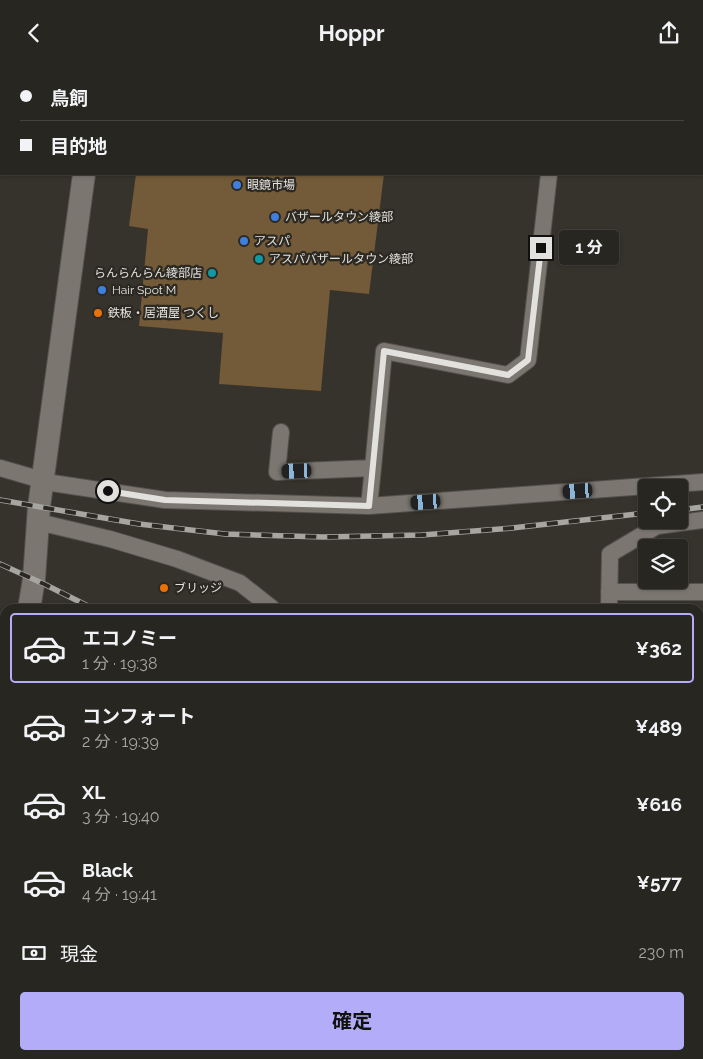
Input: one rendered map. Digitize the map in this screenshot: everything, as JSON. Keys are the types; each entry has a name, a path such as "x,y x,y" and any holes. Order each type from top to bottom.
{"street":[{"path":"30,604 34,579 37,523 84,175"},
{"path":"369,506 384,351 508,375 528,360 549,175"},
{"path":"280,432 278,472 373,468"},
{"path":"0,468 52,483 165,500 369,506 638,487"},
{"path":"688,483 703,482"},
{"path":"688,521 703,520"},
{"path":"37,523 110,539 186,563 240,583 267,604"},
{"path":"609,604 610,554 648,529"},
{"path":"609,592 703,592"}],"building":[{"name":"アスパバザールタウン綾部","path":"136,175 384,175 369,294 330,290 321,391 219,384 223,333 139,326 148,229 129,226"}],"railway":[{"path":"0,500 139,524 225,534 323,537 422,535 512,528 638,514"},
{"path":"688,509 703,507"},
{"path":"0,564 84,604"}],"place":[{"name":"眼鏡市場","path":"237,185"},
{"name":"バザールタウン綾部","path":"275,217"},
{"name":"アスパ","path":"244,241"},
{"name":"アスパバザールタウン綾部","path":"259,259"},
{"name":"らんらんらん綾部店","path":"212,273"},
{"name":"Hair Spot M","path":"102,290"},
{"name":"鉄板・居酒屋 つくし","path":"98,313"},
{"name":"ブリッジ","path":"164,588"}],"route":[{"path":"108,491 165,500 369,506 384,351 508,375 528,360 541,248"}]}
